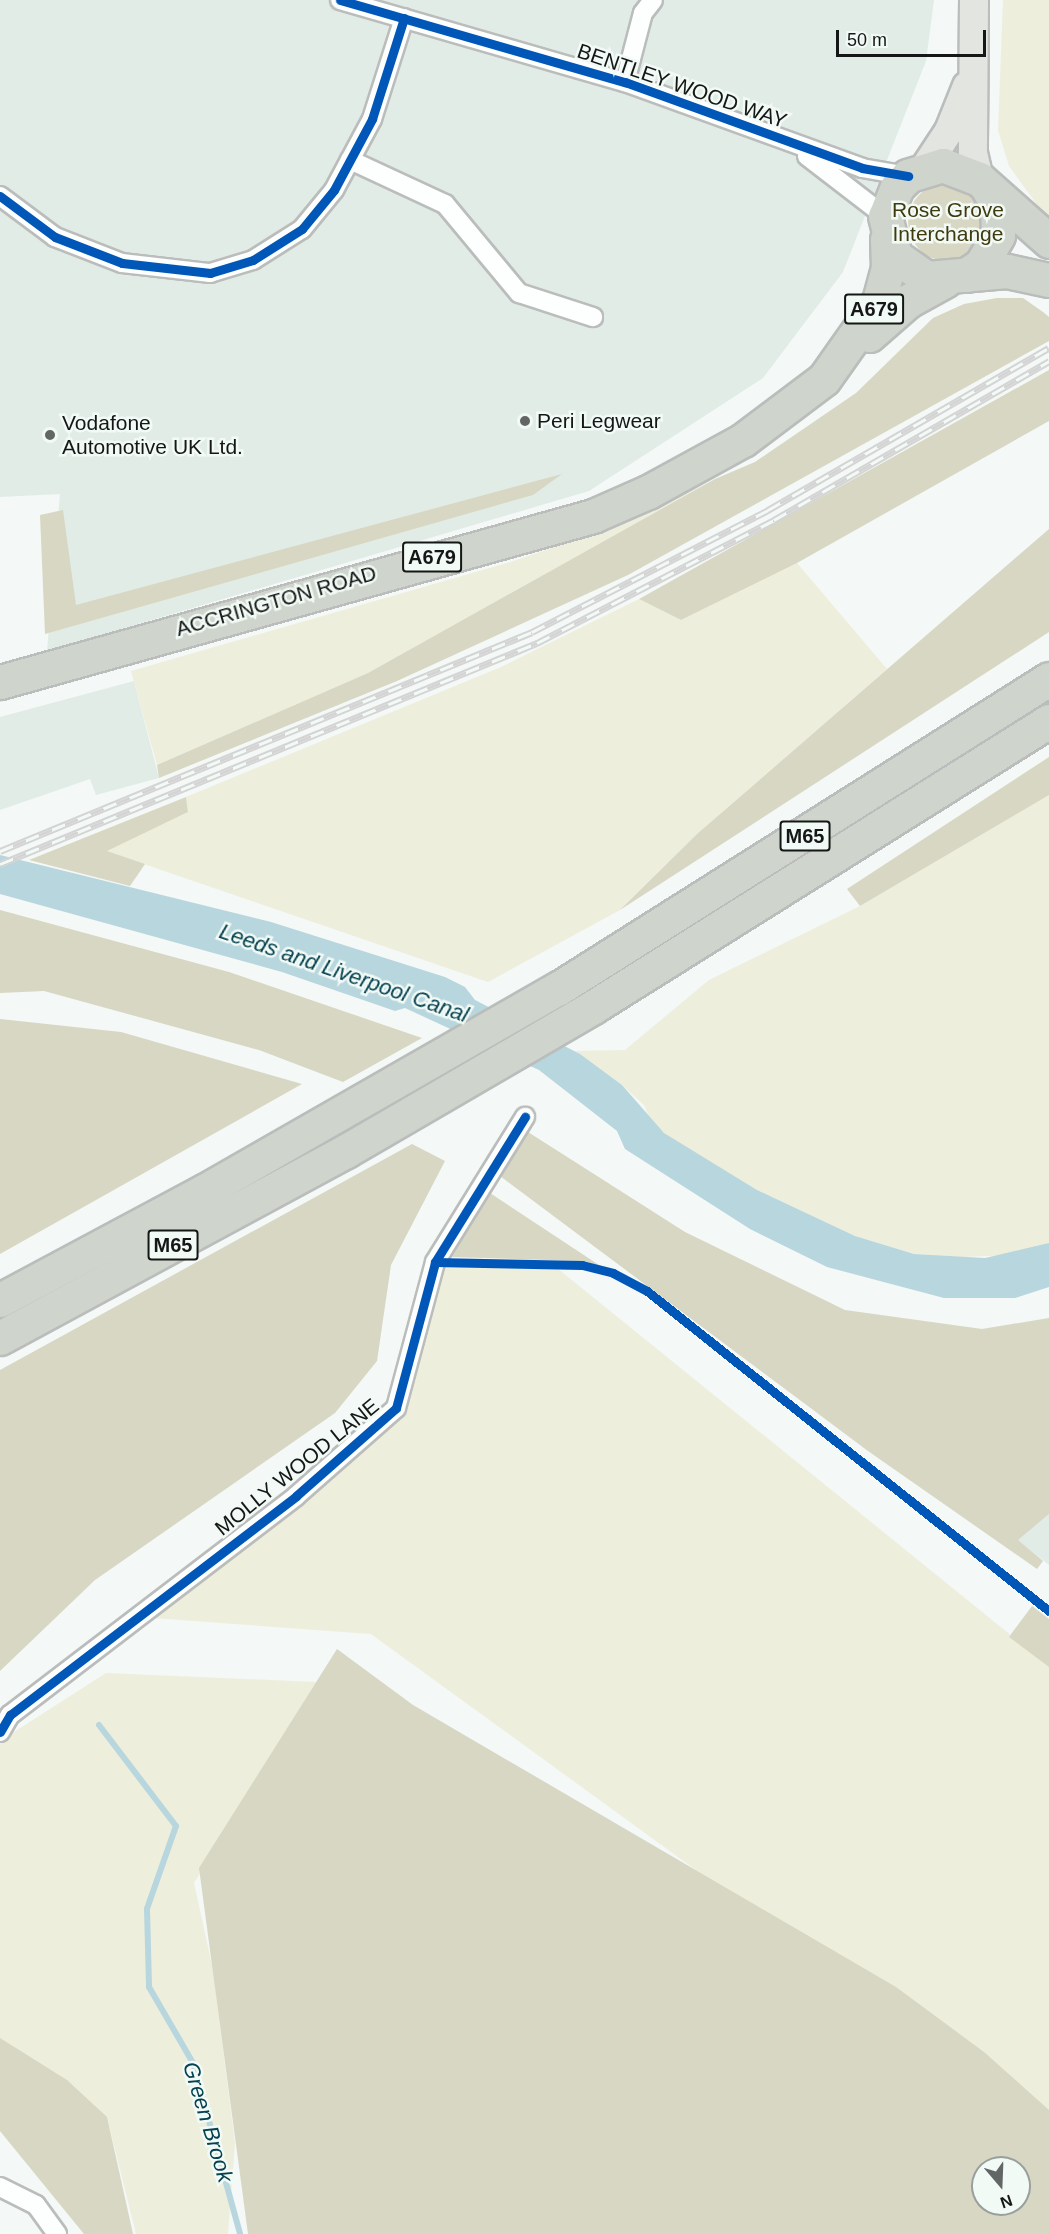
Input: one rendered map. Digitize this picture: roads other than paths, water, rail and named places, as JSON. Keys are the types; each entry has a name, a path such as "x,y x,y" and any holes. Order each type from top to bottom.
{"highway":[{"path":"916,172 943,165 983,184 1049,242"},
{"name":"A679","path":"916,172 893,194 886,227 909,270 956,278 1007,271 1049,280"},
{"name":"A679","path":"956,278 992,252 998,235 997,205 983,184"},
{"name":"ACCRINGTON ROAD","path":"833,369 879,301 888,268 886,227"},
{"name":"ACCRINGTON ROAD","path":"0,682 593,516 742,440 833,369 908,301 956,278"},
{"name":"M65","path":"0,1300 321,1125 559,988 1049,679"},
{"name":"M65","path":"0,1338 346,1151 593,1007 1049,721"}],"main road":[{"name":"A679","path":"974,0 973,73 983,184"},
{"name":"A679","path":"916,172 949,131 973,73"}],"street":[{"name":"BENTLEY WOOD WAY","path":"340,0 625,82 862,168 916,172"},
{"path":"625,82 643,13 653,0"},
{"path":"0,196 55,237 122,263 210,273 253,260 302,229 334,190 372,119 404,18"},
{"name":"BENTLEY WOOD WAY","path":"780,139 848,183 886,227"},
{"path":"350,160 445,204 519,293 593,317"},
{"name":"MOLLY WOOD LANE","path":"0,1732 10,1715 296,1496 396,1408 435,1262 521,1123"},
{"path":"0,2187 36,2205 57,2234"}],"water":[{"name":"Leeds and Liverpool Canal","path":"0,855 271,922 445,977 465,987 475,1000 580,1054 622,1085 664,1133 757,1190 855,1236 914,1254 985,1258 1049,1243 1049,1287 1015,1298 944,1298 827,1267 750,1229 625,1149 617,1131 539,1070 405,1008 395,1011 282,972 0,894"}],"waterway":[{"name":"Green Brook","path":"99,1725 176,1826 147,1909 149,1987 193,2063 240,2234"}],"railway":[{"path":"0,851 532,632 768,510 1049,348"},
{"path":"0,864 537,643 774,520 1049,361"}],"place":[{"name":"Peri Legwear","path":"525,421"},
{"name":"Vodafone Automotive UK Ltd.","path":"50,435"}],"park label":[{"name":"Rose Grove Interchange","path":"948,222"}]}
